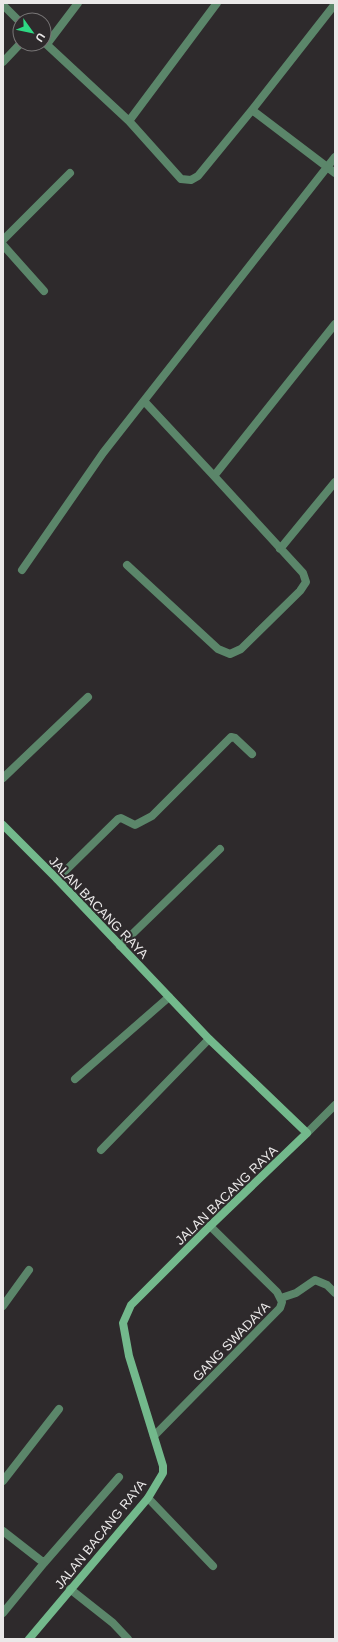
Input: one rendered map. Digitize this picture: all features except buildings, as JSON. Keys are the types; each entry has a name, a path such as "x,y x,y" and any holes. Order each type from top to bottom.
{"street":[{"path":"52,35 78,3"},
{"path":"129,121 217,3"},
{"path":"52,50 129,121 181,179 191,180 198,176 335,4"},
{"path":"3,5 12,14"},
{"path":"3,62 12,52"},
{"path":"252,110 335,173"},
{"path":"22,570 103,453 335,157"},
{"path":"3,240 70,173"},
{"path":"3,245 44,291"},
{"path":"214,476 335,324"},
{"path":"127,565 218,650 230,654 241,649 300,591 306,582 303,573 144,401"},
{"path":"280,549 335,482"},
{"path":"3,778 88,697"},
{"path":"57,879 118,819 121,818 135,825 152,816 231,738 235,738 252,754"},
{"name":"JALAN BACANG RAYA","path":"3,825 57,879 209,1039 307,1133 210,1226 131,1305 123,1323 129,1356 163,1466 163,1473 148,1498 29,1639"},
{"path":"120,946 220,849"},
{"path":"75,1079 168,997"},
{"path":"101,1150 194,1058 209,1039"},
{"path":"307,1133 335,1105"},
{"name":"GANG SWADAYA","path":"154,1436 280,1308 282,1302 281,1298 210,1226"},
{"path":"3,1306 29,1270"},
{"path":"281,1298 296,1292 315,1280 327,1285 335,1293"},
{"path":"3,1481 58,1409"},
{"path":"3,1613 44,1563 119,1478"},
{"path":"148,1498 213,1566"},
{"path":"3,1531 44,1563"},
{"path":"70,1589 113,1623 128,1639"}]}
